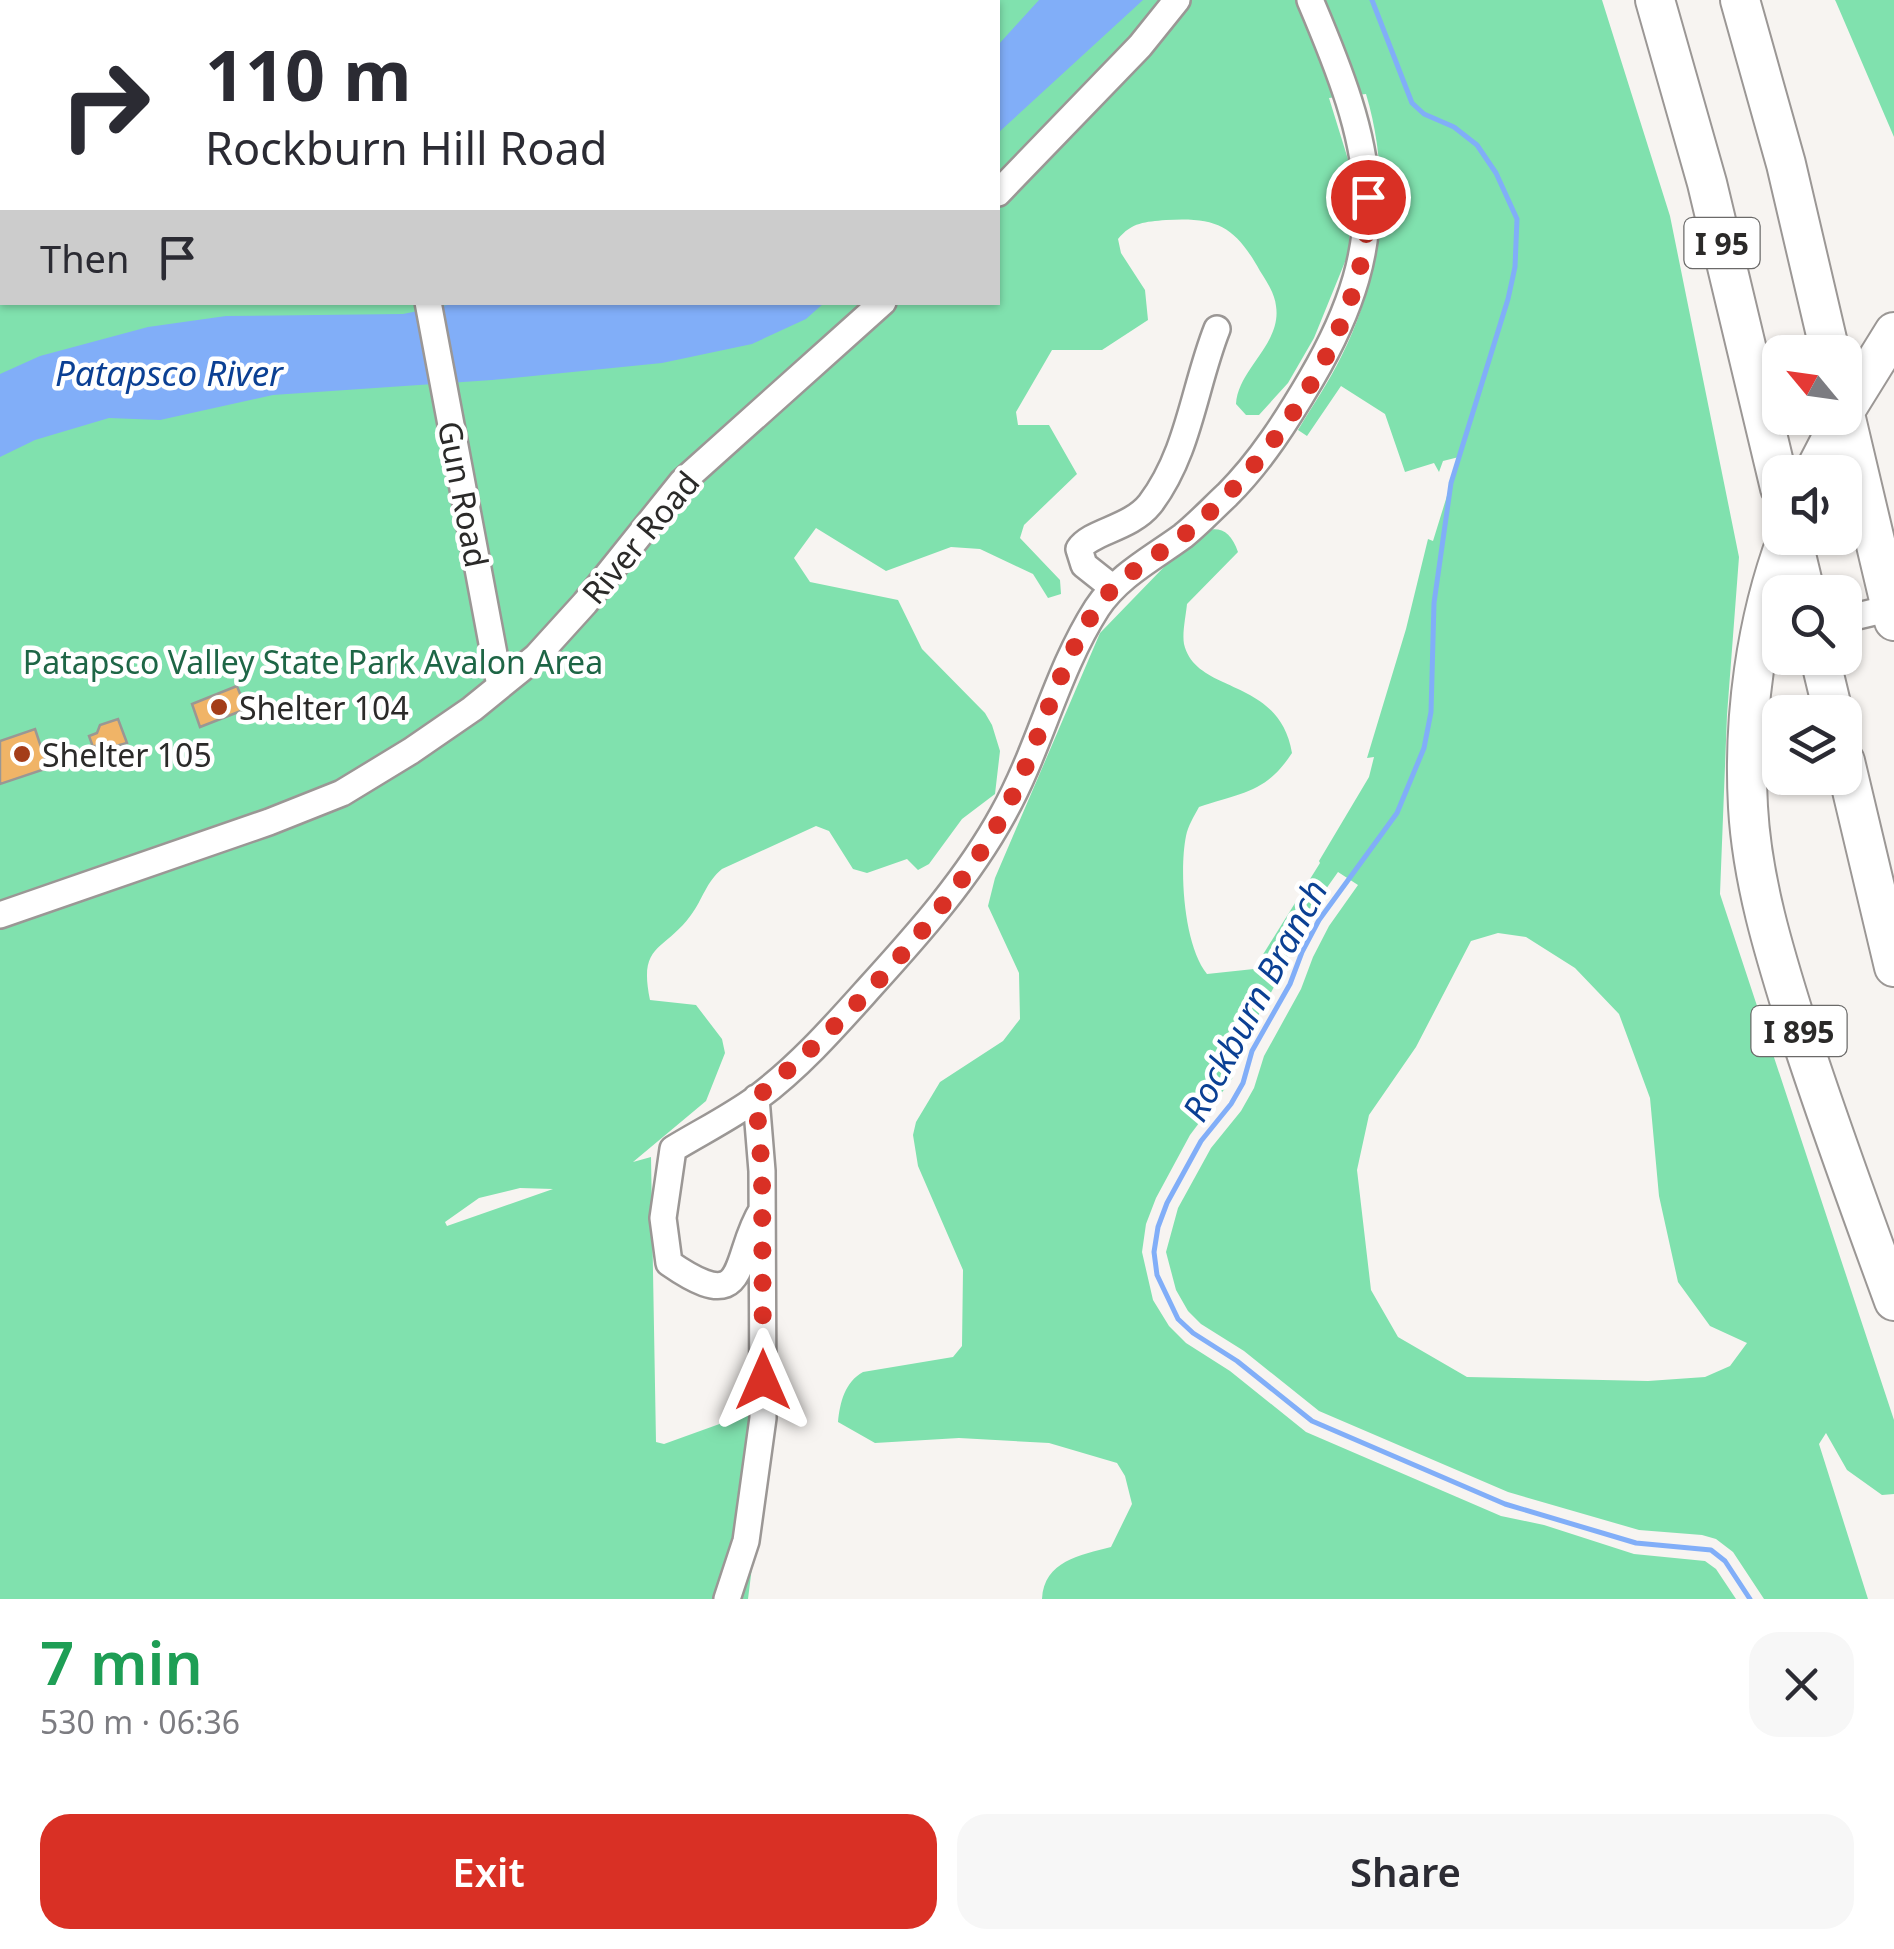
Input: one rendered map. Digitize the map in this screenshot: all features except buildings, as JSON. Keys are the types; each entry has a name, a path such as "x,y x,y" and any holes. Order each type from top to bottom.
{"highway":[{"name":"I 95","path":"1655,0 1707,183 1772,455"},
{"name":"I 95","path":"1740,0 1786,164 1826,335"},
{"path":"1862,384 1894,332"},
{"path":"1849,435 1892,614"},
{"name":"I 895","path":"1784,555 1767,604 1754,677 1748,750 1750,827 1758,882 1773,948 1822,1104 1894,1302"},
{"path":"1853,795 1894,966"}],"street":[{"path":"1000,191 1140,46 1177,0"},
{"path":"762,1210 750,1228 742,1268 732,1281 721,1286 694,1280 669,1263 663,1218 673,1149 756,1098 799,1062 919,933 981,851 1025,768 1077,642 1113,588 1185,534 1230,492 1268,447 1328,350 1362,258 1368,218 1366,176 1359,128 1347,90 1310,0"},
{"name":"Gun Road","path":"429,305 500,686"},
{"name":"River Road","path":"0,915 269,822 342,793 411,752 536,657 682,482 881,305"},
{"path":"1113,588 1084,565 1079,549 1085,541 1127,524 1151,502 1187,433 1217,329"},
{"path":"1862,617 1892,614"},
{"path":"727,1599 746,1541 763,1418 762,1210 756,1098"}],"green space":[{"name":"Patapsco Valley State Park Avalon Area","path":"1000,0 1602,0 1670,216 1739,557 1727,715 1720,894 1894,1420 1894,1494 1882,1495 1847,1470 1826,1433 1819,1444 1868,1599 1764,1599 1733,1552 1716,1539 1639,1530 1508,1492 1319,1411 1188,1311 1176,1290 1166,1252 1178,1208 1211,1148 1254,1088 1264,1056 1301,989 1313,957 1358,885 1338,872 1291,947 1279,978 1241,1047 1232,1079 1190,1135 1156,1198 1146,1224 1142,1252 1153,1300 1169,1326 1186,1343 1230,1371 1306,1432 1501,1516 1544,1525 1634,1554 1705,1561 1716,1569 1736,1599 1042,1599 1044,1586 1057,1568 1076,1557 1111,1547 1132,1504 1125,1476 1117,1463 1049,1443 959,1438 875,1443 838,1422 844,1393 863,1372 953,1357 962,1346 963,1270 918,1166 913,1135 916,1122 940,1082 1003,1041 1020,1019 1019,973 988,906 995,878 1100,633 1195,535 1216,529 1231,538 1238,552 1187,604 1184,644 1204,672 1255,698 1271,711 1284,728 1292,753 1263,784 1199,807 1188,829 1183,868 1185,908 1193,946 1207,974 1254,969 1369,777 1374,757 1367,758 1428,539 1433,541 1459,457 1443,461 1439,472 1434,463 1405,472 1385,414 1341,386 1307,436 1298,430 1355,326 1374,261 1379,228 1379,160 1366,94 1329,98 1351,169 1349,252 1314,338 1288,383 1259,415 1246,415 1236,404 1244,379 1273,332 1276,306 1268,284 1242,244 1233,234 1212,223 1184,219 1139,224 1118,239 1121,253 1145,290 1148,320 1102,350 1052,350 1016,412 1018,425 1049,425 1077,474 1024,525 1020,538 1060,580 1061,594 1048,598 1033,574 980,549 951,547 886,571 816,528 794,558 810,582 898,600 922,649 985,713 1000,751 995,794 962,819 929,864 918,870 907,859 867,873 853,869 829,831 816,826 722,869 691,915 656,950 648,968 650,1000 696,1005 722,1039 725,1053 706,1101 633,1162 651,1157 656,1442 664,1444 750,1413 746,1481 753,1559 748,1599 0,1599 0,305 1000,305","holes":["1498,933 1526,937 1575,968 1619,1014 1650,1098 1659,1196 1678,1282 1710,1326 1747,1343 1730,1366 1705,1377 1648,1381 1467,1377 1398,1337 1371,1290 1357,1170 1369,1115 1416,1047 1471,941","520,1188 553,1189 447,1226 445,1222 479,1198"]},
{"path":"1894,0 1894,137 1836,2"}],"water":[{"path":"1039,0 1143,0 1000,131 1000,43"},
{"name":"Patapsco River","path":"447,305 822,305 806,319 752,344 662,363 492,380 273,395 160,420 109,418 35,440 0,457 0,374 40,356 148,327 226,316 403,314"}],"waterway":[{"name":"Rockburn Branch","path":"1372,0 1412,103 1477,145 1496,173 1517,219 1515,267 1451,483 1434,603 1431,712 1424,748 1397,813 1319,920 1290,984 1252,1051 1243,1083 1201,1141 1167,1203 1154,1252 1157,1275 1178,1319 1312,1421 1505,1504 1636,1543 1711,1550 1725,1561 1750,1599"}],"place":[{"name":"Shelter 104","path":"219,707"},
{"name":"Shelter 105","path":"22,754"}],"route":[{"path":"763,1380 762,1171 756,1098 799,1062 849,1010 919,933 981,851 1005,812 1077,642 1100,604 1117,584 1185,534 1230,492 1268,447 1328,350 1350,299 1362,258 1368,197"}]}
